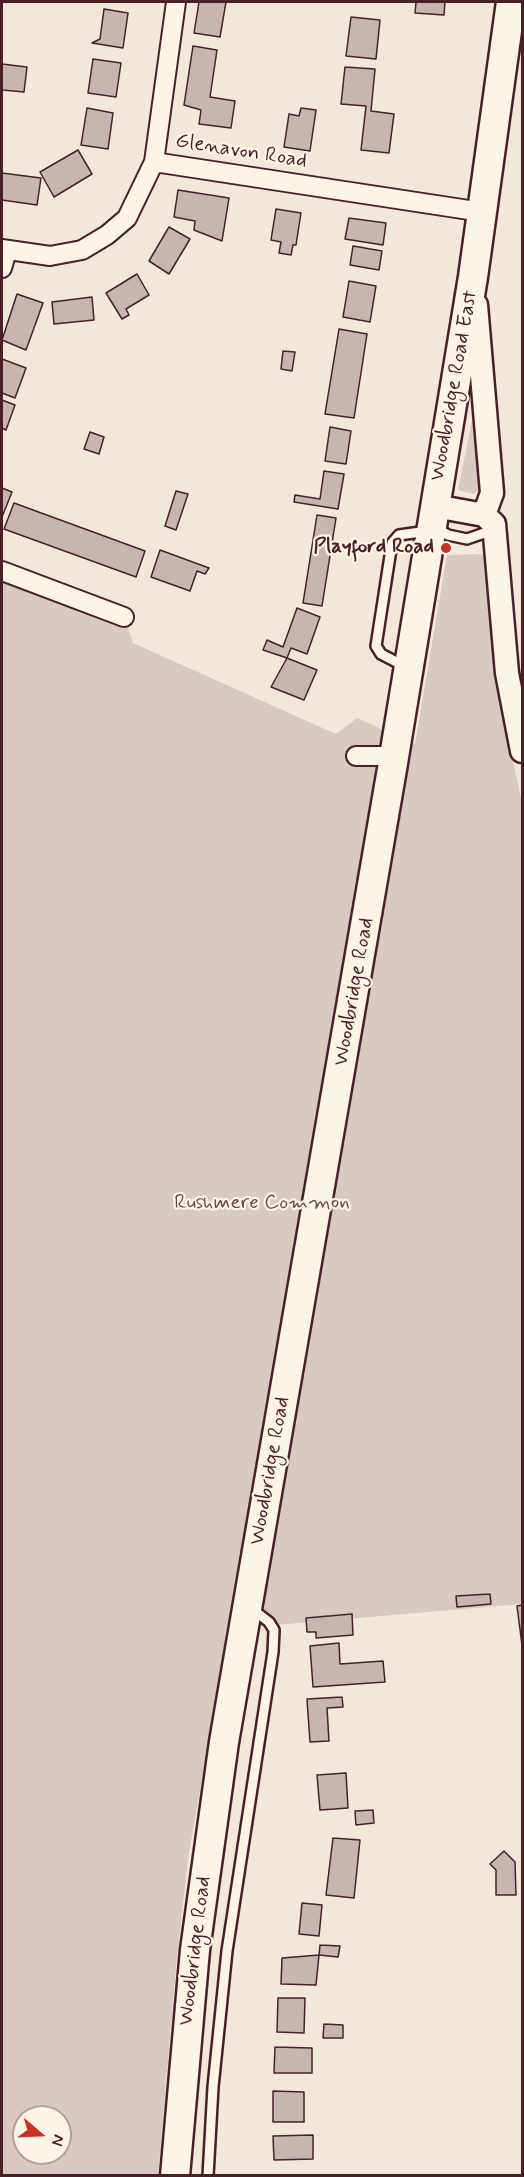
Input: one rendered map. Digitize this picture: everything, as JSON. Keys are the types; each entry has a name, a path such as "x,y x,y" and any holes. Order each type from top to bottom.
{"main road":[{"name":"Woodbridge Road East","path":"393,762 473,277 511,2"},
{"name":"Woodbridge Road","path":"175,2175 196,1939 224,1742 393,762"}],"street":[{"path":"154,162 176,2"},
{"name":"Glenavon Road","path":"3,256 50,256 82,250 107,236 127,218 154,162 482,212"},
{"path":"473,277 492,493 490,522 507,674 522,751"},
{"path":"432,520 490,522"},
{"path":"2,571 124,617"},
{"path":"356,756 393,762"}],"lane":[{"path":"208,2175 213,2087 226,1951 273,1652 274,1630 269,1622 248,1606"}],"green space":[{"path":"475,406 481,484 480,490 473,494 458,490"},
{"name":"Rushmere Common","path":"481,554 485,557 496,680 522,803 522,1604 228,1629 188,1859 158,2175 2,2175 2,571 124,617 133,643 336,734 357,718 415,744 447,555"}],"building":[{"path":"199,2 226,2 220,37 194,33"},
{"path":"416,2 445,2 444,15 415,13"},
{"path":"104,9 128,13 123,48 92,43 100,39"},
{"path":"351,17 380,20 376,59 346,56"},
{"path":"193,46 217,50 210,97 235,101 231,128 199,124 201,110 184,105"},
{"path":"93,59 121,63 116,97 88,93"},
{"path":"2,64 27,67 24,92 2,90"},
{"path":"345,67 375,69 371,111 394,114 389,153 361,150 366,106 341,104"},
{"path":"87,108 113,113 108,149 81,145"},
{"path":"301,108 316,110 310,151 284,147 289,114 299,116"},
{"path":"78,150 92,174 54,197 40,172"},
{"path":"2,173 41,178 37,205 2,200"},
{"path":"178,190 229,198 222,241 194,230 195,221 174,217"},
{"path":"276,209 301,213 296,245 293,245 291,255 279,253 281,242 271,240"},
{"path":"349,218 386,223 383,245 345,239"},
{"path":"169,227 190,239 169,274 149,261"},
{"path":"353,246 382,251 379,270 350,265"},
{"path":"137,274 149,295 126,309 129,315 122,319 106,293"},
{"path":"349,281 376,286 370,322 343,317"},
{"path":"17,294 43,303 26,350 2,340"},
{"path":"92,297 94,320 54,324 52,302"},
{"path":"339,329 367,334 354,418 325,414"},
{"path":"283,351 295,352 292,371 281,369"},
{"path":"2,359 26,368 15,398 2,393"},
{"path":"2,400 15,405 6,430 2,428"},
{"path":"330,427 351,431 346,464 325,461"},
{"path":"90,432 104,437 99,454 84,449"},
{"path":"324,471 344,474 338,509 294,502 295,495 320,499"},
{"path":"2,488 12,492 2,517"},
{"path":"176,491 188,494 176,530 165,526"},
{"path":"14,503 145,551 136,577 4,529"},
{"path":"317,515 336,518 322,606 303,603"},
{"path":"160,550 209,568 205,574 197,571 190,591 151,577"},
{"path":"297,608 320,617 307,654 291,648 287,658 263,650 267,640 283,647"},
{"path":"287,658 317,670 304,700 271,687"},
{"path":"490,1594 491,1604 457,1607 456,1596"},
{"path":"522,1605 522,1645 517,1606"},
{"path":"352,1614 353,1635 316,1638 316,1632 307,1632 306,1618"},
{"path":"339,1643 340,1664 383,1661 385,1682 313,1687 310,1646"},
{"path":"342,1697 343,1707 327,1708 329,1741 310,1742 307,1699"},
{"path":"346,1773 348,1808 320,1810 317,1775"},
{"path":"373,1810 374,1823 356,1825 355,1811"},
{"path":"333,1838 360,1840 354,1898 326,1895"},
{"path":"504,1851 515,1862 516,1895 496,1895 496,1870 490,1864"},
{"path":"302,1903 322,1905 319,1936 299,1934"},
{"path":"320,1945 340,1946 338,1957 319,1955"},
{"path":"319,1955 316,1985 281,1984 282,1958"},
{"path":"278,1998 305,1998 304,2033 277,2032"},
{"path":"324,2024 343,2025 343,2038 323,2038"},
{"path":"275,2047 312,2048 312,2073 274,2073"},
{"path":"273,2091 304,2092 304,2122 273,2122"},
{"path":"313,2135 313,2159 274,2160 273,2136"}],"place":[{"name":"Playford Road","path":"446,548"}]}
